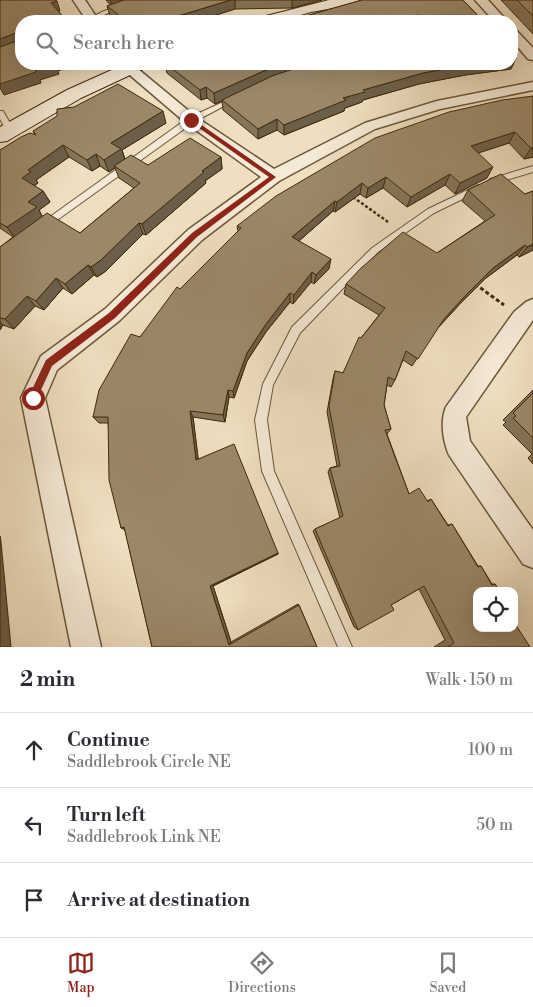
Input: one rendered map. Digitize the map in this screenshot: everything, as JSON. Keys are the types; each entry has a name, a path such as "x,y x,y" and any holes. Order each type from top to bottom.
{"street":[{"path":"79,0 87,15"},
{"path":"285,15 309,8 357,0"},
{"path":"481,0 495,15"},
{"path":"518,40 533,56"},
{"path":"5,133 120,70"},
{"path":"136,70 191,120 273,177"},
{"path":"86,647 33,398 49,363 112,315 194,235 273,177 302,160 370,126 437,105 533,86"},
{"path":"533,308 521,318 454,415 458,446 533,554"}],"lane":[{"path":"101,15 147,0"},
{"path":"38,229 191,120 244,95"},
{"path":"0,113 5,133"},
{"path":"346,647 268,471 261,420 268,384 296,330 375,250 431,211 489,182 533,169"}],"building":[{"path":"0,0 57,1 51,3 62,15 15,15 15,33 0,39"},
{"path":"124,0 231,0 181,15 118,15 107,6"},
{"path":"362,0 463,0 477,15 418,15 309,15"},
{"path":"517,0 533,0 533,16"},
{"path":"15,42 15,70 35,70 36,72 0,84 0,47"},
{"path":"174,70 266,70 214,93 206,87 200,90"},
{"path":"290,70 439,70 363,90 365,92 343,98 346,100 284,125 277,119 258,129 222,100 272,76"},
{"path":"118,84 163,111 111,143 121,149 104,160 96,154 87,160 63,145 28,170 31,172 22,178 43,191 28,202 37,207 7,227 0,223 0,150 30,133 36,135 33,131 57,116 57,109 74,107"},
{"path":"533,96 533,148 515,132 471,146 493,167 460,183 450,174 411,197 386,177 368,188 362,183 337,202 335,201 292,237 331,259 316,275 312,272 294,295 290,293 266,324 247,353 233,391 228,390 223,415 190,411 196,460 234,444 278,553 210,586 229,645 299,605 317,647 152,647 124,527 121,528 109,480 108,417 93,417 99,390 131,334 140,337 177,287 180,289 241,228 237,226 276,196 375,138 449,112 502,100"},
{"path":"190,138 221,157 202,171 204,172 142,224 139,223 101,260 91,267 88,265 65,284 56,278 36,301 27,296 5,319 0,318 0,247 47,213 80,233 140,183 114,166 131,155 148,165"},
{"path":"501,174 525,194 533,191 533,244 527,247 525,245 493,268 465,296 444,319 418,359 406,351 395,380 388,377 384,405 391,429 385,430 409,494 419,488 428,502 431,499 448,526 452,524 478,567 481,566 492,585 495,584 497,587 473,587 473,632 518,632 518,628 530,647 448,647 454,643 424,586 391,605 394,610 358,630 315,529 343,516 330,468 340,466 329,406 335,371 343,373 359,337 361,338 385,308 346,284 361,268 403,232 437,253 495,215 468,190"},
{"path":"533,393 533,438 513,418 516,416 513,413"}],"route":[{"path":"33,398 49,363 112,315 194,235 273,177 191,120"}]}
